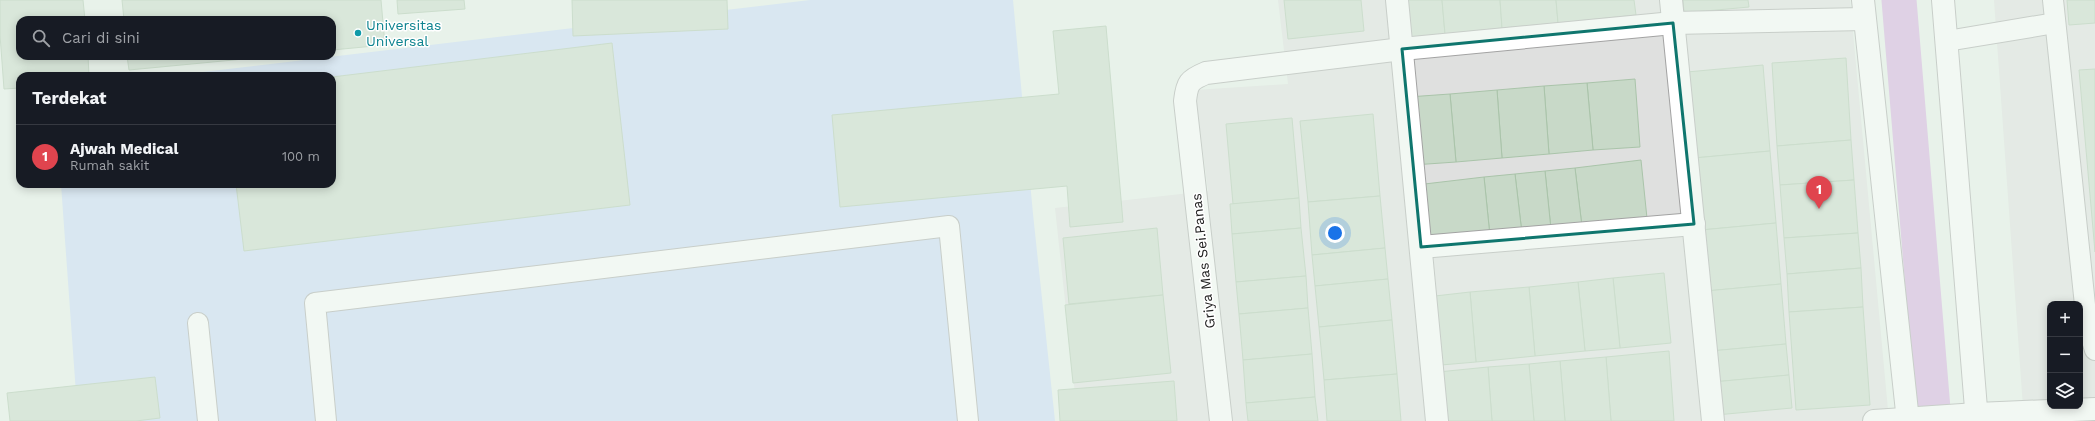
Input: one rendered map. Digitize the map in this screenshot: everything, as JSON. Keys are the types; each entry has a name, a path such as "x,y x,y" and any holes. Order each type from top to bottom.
{"street":[{"path":"1397,0 1422,247 1436,421"},
{"path":"1671,0 1713,421"},
{"path":"1943,0 1977,417"},
{"path":"1402,49 1673,23 1863,9 1912,419"},
{"name":"Griya Mas Sei.Panas","path":"1221,421 1184,101 1186,88 1193,78 1206,73 1402,49"},
{"path":"1422,247 1694,224"},
{"path":"1874,421 1951,416 1977,417 2095,409"}],"lane":[{"path":"2053,0 2087,324 2095,350"},
{"path":"1947,41 2055,23"},
{"path":"326,421 315,303 949,226 968,421"},
{"path":"198,323 208,421"}],"highlighted area":[{"path":"1673,23 1694,224 1421,247 1402,49"}],"shaded area":[{"path":"810,0 1013,0 1033,214 1055,421 78,421 61,188 336,188 336,72 203,72 304,60 336,60 336,56"},
{"path":"1278,0 1850,0 1889,421 1078,421 1055,208 1208,191 1195,90 1288,84"},
{"path":"1994,0 2095,0 2095,421 2024,421"}],"building":[{"path":"0,0 83,0 85,16 16,16 16,60 88,60 89,72 16,72 16,88 4,89 0,35"},
{"name":"Universitas Universal","path":"122,0 381,0 385,45 336,50 336,16 124,16"},
{"path":"397,0 464,0 465,9 398,14"},
{"path":"572,0 727,0 728,29 573,36"},
{"path":"1284,0 1361,0 1364,31 1288,39"},
{"path":"1407,0 1442,0 1445,34 1411,37"},
{"path":"1442,0 1500,0 1502,28 1445,34"},
{"path":"1500,0 1556,0 1558,23 1502,28"},
{"path":"1556,0 1634,0 1636,15 1558,23"},
{"path":"1683,0 1748,0 1749,7 1684,13"},
{"path":"2067,0 2095,0 2095,23 2069,25"},
{"path":"1106,26 1123,222 1070,227 1067,186 840,207 832,115 1059,94 1053,31"},
{"path":"612,43 630,205 244,251 236,188 336,188 336,77"},
{"path":"1846,58 1851,140 1777,146 1772,63"},
{"path":"128,60 233,60 129,70"},
{"path":"1763,65 1770,151 1694,158 1687,72"},
{"path":"2095,69 2095,252 2079,70"},
{"path":"1635,79 1640,147 1593,150 1587,83"},
{"path":"1587,83 1593,150 1549,154 1544,86"},
{"path":"1544,86 1549,154 1502,158 1497,90"},
{"path":"1497,90 1502,158 1456,162 1450,94"},
{"path":"1450,94 1456,162 1413,165 1408,97"},
{"path":"1373,114 1380,196 1308,202 1300,121"},
{"path":"1292,118 1299,198 1233,204 1226,124"},
{"path":"1851,140 1854,180 1780,185 1777,146"},
{"path":"1770,151 1776,223 1701,230 1694,158"},
{"path":"1641,160 1648,228 1583,235 1575,168"},
{"path":"1575,168 1583,235 1552,239 1545,171"},
{"path":"1545,171 1552,239 1523,242 1515,174"},
{"path":"1515,174 1523,242 1491,246 1484,177"},
{"path":"1484,177 1491,246 1423,252 1416,185"},
{"path":"1854,180 1858,233 1784,238 1780,185"},
{"path":"1380,196 1385,248 1312,255 1308,202"},
{"path":"1299,198 1301,228 1232,234 1230,204"},
{"path":"1776,223 1781,284 1706,291 1701,230"},
{"path":"1157,228 1163,295 1069,304 1063,238"},
{"path":"1301,228 1306,276 1236,282 1232,234"},
{"path":"1858,233 1861,268 1787,274 1784,238"},
{"path":"1385,248 1388,279 1315,286 1312,255"},
{"path":"1861,268 1863,307 1789,312 1787,274"},
{"path":"1664,273 1671,343 1620,348 1613,278"},
{"path":"1306,276 1308,308 1239,314 1236,282"},
{"path":"1613,278 1620,348 1585,351 1578,282"},
{"path":"1388,279 1392,320 1319,327 1315,286"},
{"path":"1578,282 1585,351 1535,356 1529,287"},
{"path":"1781,284 1786,344 1711,351 1706,291"},
{"path":"1529,287 1535,356 1476,362 1470,292"},
{"path":"1470,292 1476,362 1441,365 1435,296"},
{"path":"1163,295 1171,373 1073,383 1065,305"},
{"path":"1863,307 1870,405 1796,410 1789,312"},
{"path":"1308,308 1312,354 1243,360 1239,314"},
{"path":"1392,320 1397,374 1324,380 1319,327"},
{"path":"1786,344 1789,375 1713,382 1711,351"},
{"path":"1669,351 1674,421 1611,421 1606,357"},
{"path":"1312,354 1315,397 1246,403 1243,360"},
{"path":"1606,357 1611,421 1565,421 1560,361"},
{"path":"1560,361 1565,421 1534,421 1529,364"},
{"path":"1529,364 1534,421 1492,421 1488,367"},
{"path":"1488,367 1492,421 1442,421 1438,372"},
{"path":"1397,374 1401,421 1327,421 1324,380"},
{"path":"1789,375 1792,408 1716,415 1713,382"},
{"path":"155,377 160,418 136,421 10,421 7,393"},
{"path":"1174,381 1177,421 1060,421 1058,390"},
{"path":"1315,397 1318,421 1248,421 1246,403"}],"waterway":[{"path":"1899,0 1934,421"}],"place":[{"name":"Universitas Universal","path":"358,33"},
{"name":"Ajwah Medical","path":"1819,209"}]}
